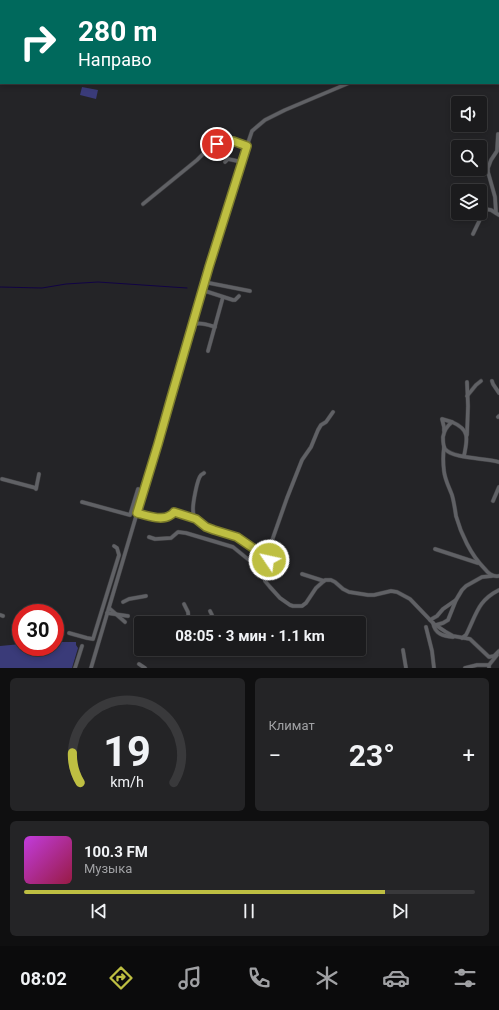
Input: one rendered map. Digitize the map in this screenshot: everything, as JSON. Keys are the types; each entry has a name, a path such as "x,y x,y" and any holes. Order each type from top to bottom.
{"street":[{"path":"91,668 194,324 204,282 252,131 265,120 306,100 346,84"},
{"path":"498,134 497,151 488,168 498,214"},
{"path":"143,204 197,160 213,144 222,144 233,141 247,146"},
{"path":"225,162 230,159 242,162"},
{"path":"473,234 486,209 498,214"},
{"path":"204,282 250,291"},
{"path":"202,290 235,300 239,296"},
{"path":"208,351 223,297"},
{"path":"194,324 203,323 215,327"},
{"path":"194,324 194,330"},
{"path":"467,396 481,381"},
{"path":"492,381 499,393"},
{"path":"464,456 467,436 468,382"},
{"path":"324,581 316,588 306,603 302,606 293,606 280,598 270,587 265,581 265,575 269,560 269,549 302,460 321,425 326,422 333,412"},
{"path":"467,436 462,428 457,424 442,420 444,427 444,472 457,517 470,550 479,563 492,576"},
{"path":"444,431 452,422"},
{"path":"444,447 450,453 499,462"},
{"path":"204,473 199,479 195,495 193,516 206,527 237,537 256,550 269,555"},
{"path":"2,479 36,489 39,474"},
{"path":"493,501 499,487"},
{"path":"82,502 130,515 138,489"},
{"path":"137,513 160,518 170,516 174,512 196,519"},
{"path":"149,537 155,539 171,538 178,532 186,533 233,547 249,560 268,564"},
{"path":"69,633 93,639 119,555 117,548 114,546"},
{"path":"435,549 479,563"},
{"path":"302,574 324,581 331,580 349,592 374,595 391,591 397,592 410,599 433,622 436,632 451,637 460,637 470,640 492,659"},
{"path":"433,622 443,623 448,620 456,600 466,586 482,577 499,576"},
{"path":"460,637 468,631 480,605 485,599 499,590"},
{"path":"123,602 129,599 146,596"},
{"path":"433,622 443,609 456,600"},
{"path":"184,604 189,616"},
{"path":"109,608 125,622"},
{"path":"210,611 212,616"},
{"path":"108,613 128,616"},
{"path":"426,627 432,651 434,668"},
{"path":"75,668 82,646"},
{"path":"403,650 406,668"},
{"path":"465,668 472,665 489,666 492,659 499,652"},
{"path":"139,664 145,668"}],"shaded area":[{"path":"82,87 98,90 96,99 80,95"},
{"path":"64,642 76,642 78,648 72,668 0,668 0,646 12,645 12,656 64,656"}],"waterway":[{"path":"0,287 42,288 66,284 98,282 187,288"}],"route":[{"path":"217,144 233,141 247,146 209,267 137,513 160,518 170,516 174,512 196,519 206,527 241,539 250,547 269,555 269,560"}]}
